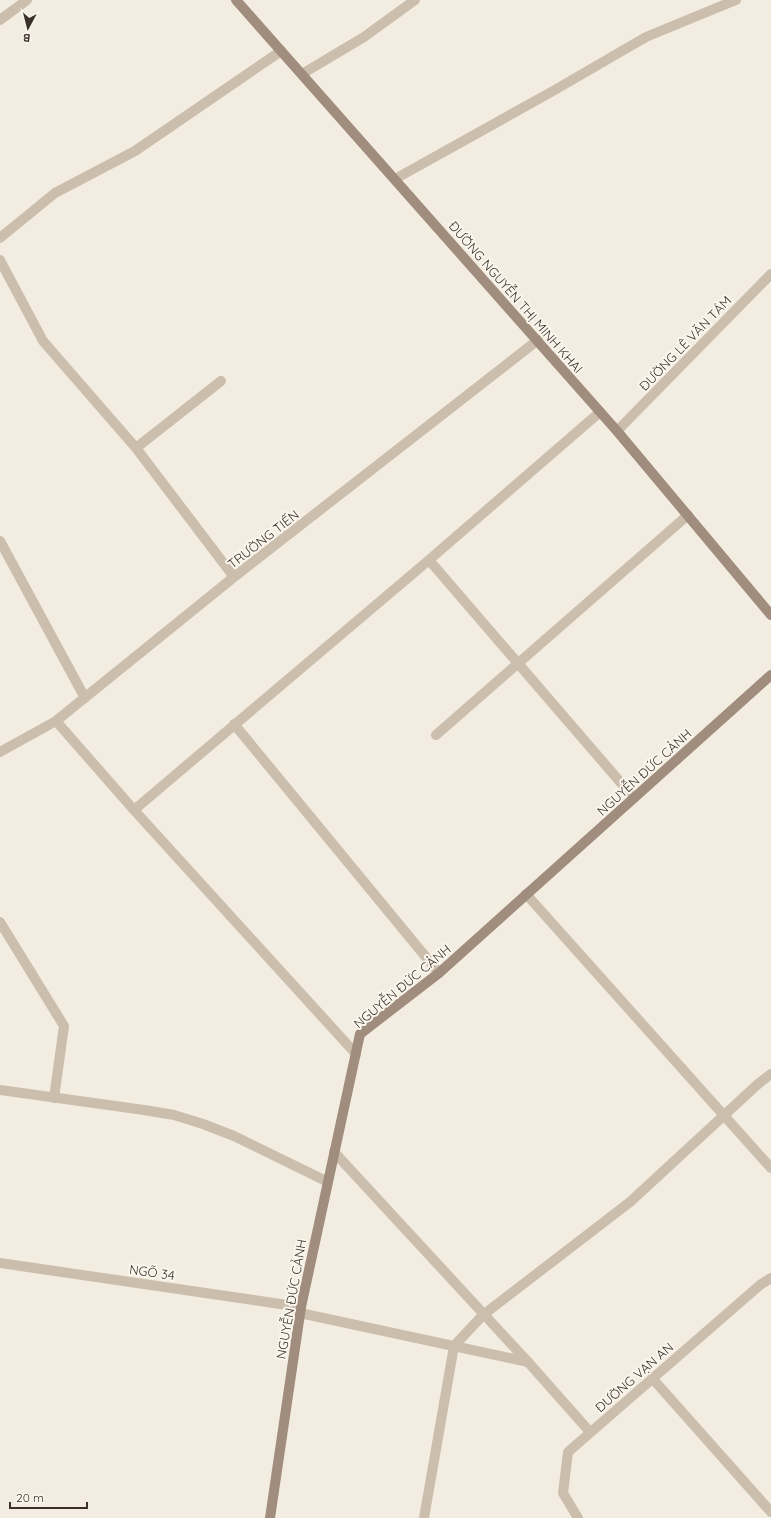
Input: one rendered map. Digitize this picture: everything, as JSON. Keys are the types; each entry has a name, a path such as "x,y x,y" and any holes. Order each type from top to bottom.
{"street":[{"path":"0,20 27,0"},
{"name":"ĐƯỜNG NGUYỄN THỊ MINH KHAI","path":"236,0 538,340 617,431 771,615"},
{"path":"302,74 364,37 415,0"},
{"path":"395,179 554,91 646,37 736,0"},
{"path":"0,238 55,193 135,151 281,51"},
{"path":"0,260 43,340 136,448 234,577"},
{"name":"ĐƯỜNG LÊ VĂN TÁM","path":"617,431 771,274"},
{"name":"TRƯỜNG TIẾN","path":"0,752 56,722 234,577 538,340"},
{"path":"136,448 221,381"},
{"path":"134,810 429,560 600,412"},
{"path":"436,734 688,515"},
{"path":"0,541 85,698"},
{"path":"429,560 634,798"},
{"name":"NGUYỄN ĐỨC CẢNH","path":"270,1518 300,1310 360,1034 439,973 771,675"},
{"path":"56,722 356,1054"},
{"path":"234,724 439,973"},
{"path":"526,894 771,1168"},
{"path":"0,922 64,1026 54,1098"},
{"path":"424,1518 454,1346 483,1315 630,1202 771,1074"},
{"path":"0,1090 174,1115 234,1136 328,1182"},
{"path":"334,1152 528,1362 590,1432"},
{"name":"NGÕ 34","path":"0,1263 300,1310 528,1362"},
{"name":"ĐƯỜNG VẠN AN","path":"578,1518 571,1513 563,1493 568,1452 760,1285 771,1278"},
{"path":"652,1378 771,1512"}]}
